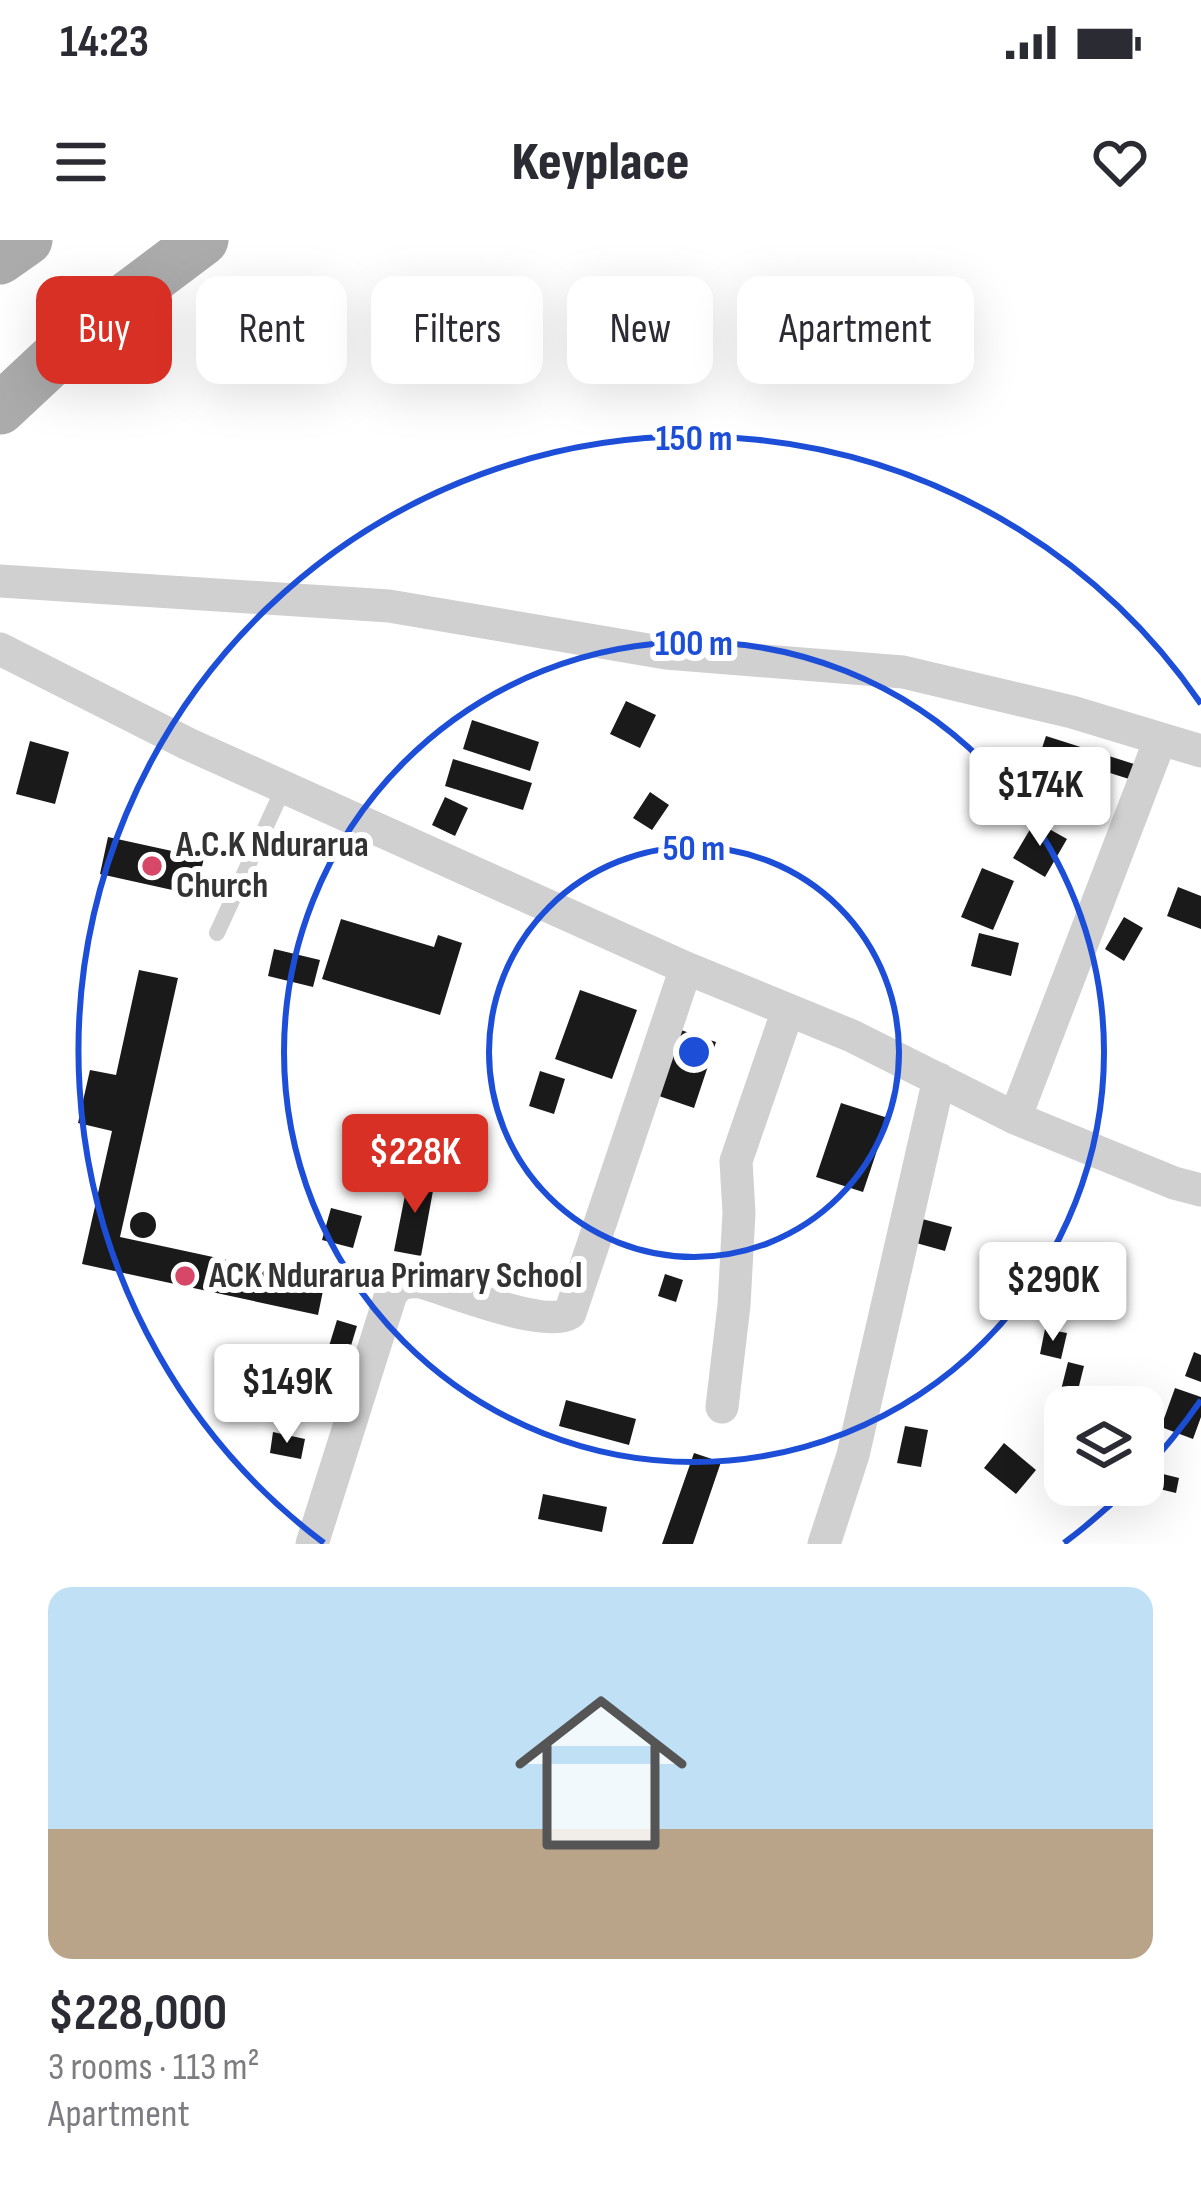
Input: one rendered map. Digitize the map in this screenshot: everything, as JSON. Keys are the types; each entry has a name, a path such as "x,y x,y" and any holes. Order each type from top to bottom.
{"main road":[{"path":"0,259 27,240"},
{"path":"0,409 90,325 203,240"}],"street":[{"path":"0,581 389,605 666,653 903,672 1072,712 1201,751"},
{"path":"0,649 188,744 788,1010 1015,1118 1201,1190"},
{"path":"1015,1118 1160,740"},
{"path":"312,1544 391,1294 398,1285 422,1282 539,1317 560,1319 570,1313 686,968"},
{"path":"722,1407 734,1305 739,1213 736,1161 788,1010"},
{"path":"824,1544 853,1455 939,1079"}],"lane":[{"path":"217,933 284,788"}],"building":[{"path":"626,701 656,715 640,748 610,734"},
{"path":"472,720 539,742 530,771 463,749"},
{"path":"1046,736 1134,764 1129,779 1041,751"},
{"path":"30,741 69,752 55,804 16,794"},
{"path":"453,759 532,783 523,810 445,786"},
{"path":"650,792 669,805 652,830 633,818"},
{"path":"445,797 468,808 455,836 432,825"},
{"path":"1035,821 1067,839 1045,877 1013,858"},
{"name":"A.C.K Ndurarua Church","path":"108,837 204,858 195,895 100,874"},
{"path":"982,868 1014,881 993,930 961,917"},
{"path":"1178,887 1201,896 1201,929 1167,916"},
{"path":"1124,917 1143,928 1124,961 1105,949"},
{"path":"341,919 434,947 438,935 462,943 440,1015 322,979"},
{"path":"979,933 1019,943 1011,976 971,966"},
{"path":"274,949 320,960 313,987 268,976"},
{"path":"139,970 178,978 120,1237 325,1281 318,1315 82,1264 112,1131 78,1123 90,1070 116,1075"},
{"path":"580,990 637,1010 612,1079 555,1059"},
{"path":"678,1029 716,1042 694,1108 656,1095"},
{"path":"540,1071 565,1079 554,1114 529,1106"},
{"path":"841,1103 888,1118 863,1192 816,1177"},
{"path":"409,1175 435,1180 421,1256 394,1251"},
{"path":"331,1208 362,1216 353,1248 322,1240"},
{"path":"143,1212 156,1225 143,1238 130,1225"},
{"path":"915,1217 952,1227 945,1251 909,1241"},
{"path":"665,1274 683,1280 676,1302 658,1296"},
{"path":"337,1320 357,1326 346,1362 326,1356"},
{"path":"1045,1329 1067,1333 1061,1359 1040,1354"},
{"path":"1194,1352 1201,1355 1201,1382 1185,1376"},
{"path":"1068,1362 1084,1366 1079,1386 1062,1386"},
{"path":"320,1382 333,1386 322,1419 309,1414"},
{"path":"1175,1388 1201,1397 1201,1417 1193,1439 1164,1428"},
{"path":"566,1400 636,1419 629,1445 559,1426"},
{"path":"905,1426 928,1430 921,1467 897,1463"},
{"path":"273,1432 305,1439 301,1459 270,1453"},
{"path":"1004,1443 1036,1470 1016,1494 984,1468"},
{"path":"694,1453 721,1462 693,1544 662,1544"},
{"path":"1164,1474 1179,1478 1176,1493 1164,1490"},
{"path":"543,1494 607,1507 602,1532 538,1519"}],"place":[{"name":"A.C.K Ndurarua Church","path":"152,866"},
{"name":"ACK Ndurarua Primary School","path":"185,1276"}]}
